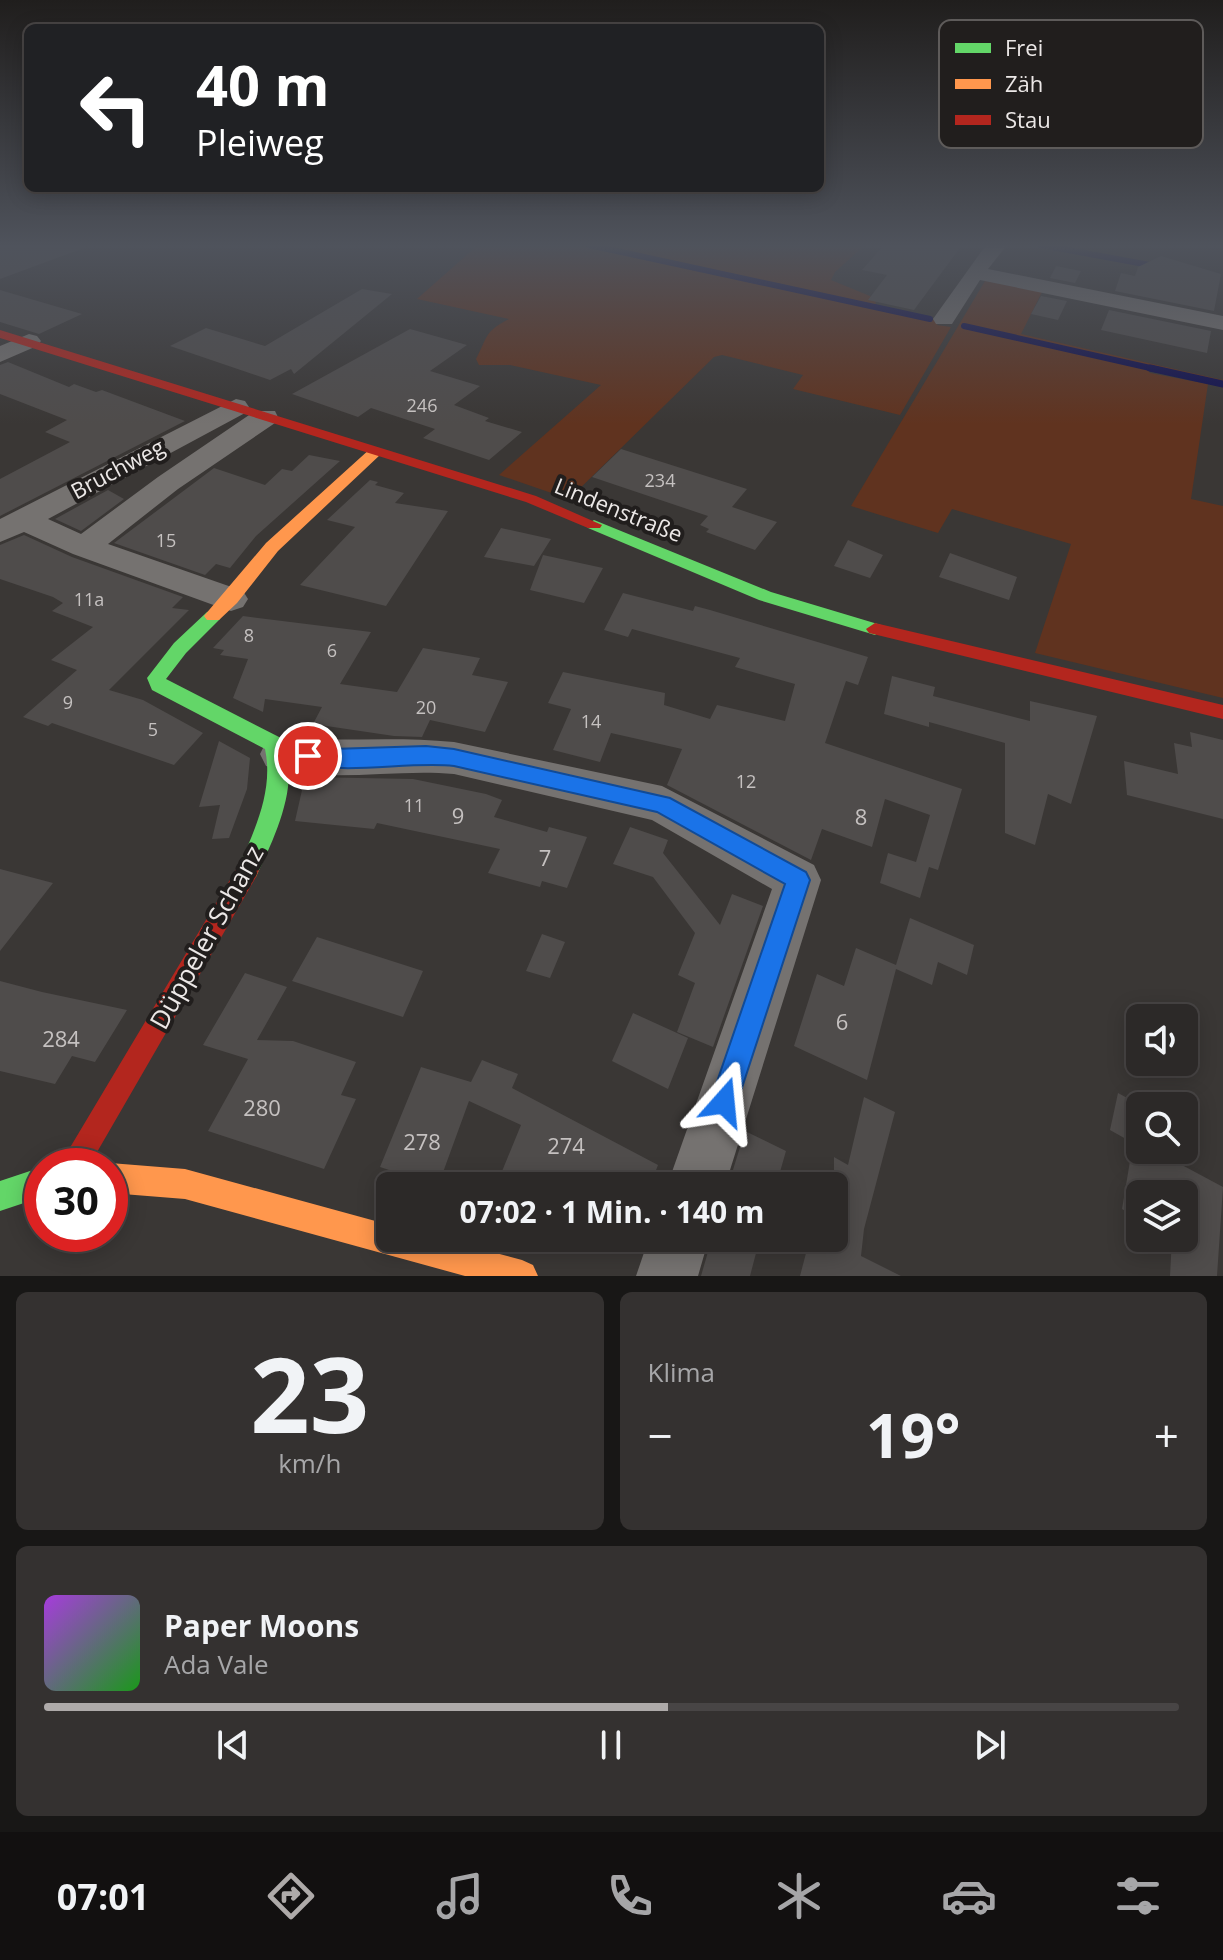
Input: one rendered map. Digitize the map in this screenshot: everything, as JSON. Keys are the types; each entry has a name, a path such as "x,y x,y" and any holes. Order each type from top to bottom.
{"street":[{"path":"944,319 953,305"},
{"path":"1131,305 1223,323"},
{"name":"Lindenstraße","path":"0,334 531,499 765,596 844,621 1223,712"},
{"path":"0,355 29,341"},
{"name":"Bruchweg","path":"11,526 236,407"},
{"name":"Bruchweg","path":"84,547 168,483 265,417"},
{"path":"376,451 272,547 231,599 180,648 156,678 159,685 263,736 280,754 337,758 426,755 454,758 662,804 798,880 701,1172"},
{"path":"11,526 84,547 231,599"},
{"name":"Düppeler Schanz","path":"84,1148 245,876 261,840 279,770 280,754"},
{"path":"128,1179 185,1184 522,1276"},
{"path":"0,1196 24,1188"},
{"path":"667,1276 675,1252"}],"shaded area":[{"path":"443,305 875,305 875,307 939,320 937,325 951,327 900,415 793,389 803,375 722,355 714,357 569,499 499,475 601,385 510,365 479,365 476,359 488,335 509,319"},
{"path":"971,305 1036,305 1021,334 1223,380 1223,387 1146,368 1150,373 1208,384 1191,499 1223,506 1223,698 1035,653 1071,544 952,509 938,533 851,506"}],"building":[{"path":"0,305 50,305 82,314 39,334 0,322"},
{"path":"336,305 379,305 294,374 291,369 270,380 170,346 206,328 265,346"},
{"path":"889,305 918,305 914,310"},
{"path":"1036,305 1065,305 1058,320 1031,314"},
{"path":"1182,305 1215,305 1214,311"},
{"path":"1109,310 1211,331 1207,353 1101,330"},
{"path":"410,329 467,345 430,371 480,386 454,405 489,418 485,421 522,432 489,460 423,438 435,429 371,408 358,417 292,394"},
{"path":"8,362 69,387 74,384 96,392 102,390 185,421 0,516 0,479 70,442 45,432 67,420 0,394 0,365"},
{"path":"621,449 747,489 732,507 777,522 755,550 706,532 709,529 700,525 708,516 592,477"},
{"path":"309,455 340,461 256,536 230,568 216,564 205,575 114,543 214,468 265,485 282,469 292,471"},
{"path":"370,480 378,482 375,485 404,493 395,503 448,511 386,606 300,585 355,527 327,520"},
{"path":"108,490 124,499 81,531 55,519"},
{"path":"501,528 551,539 534,566 484,557"},
{"path":"24,535 72,557 183,597 172,608 189,610 109,690 143,700 203,733 174,765 52,723 48,726 23,717 77,670 51,660 93,627 52,611 63,603 53,597 0,579 0,545"},
{"path":"848,540 883,555 870,578 834,566"},
{"path":"950,553 1017,577 1009,600 939,577"},
{"path":"543,555 603,568 584,603 530,590"},
{"path":"623,593 693,611 695,606 868,657 858,685 846,681 825,743 962,789 938,870 929,867 920,898 880,883 888,853 916,862 930,815 885,799 872,847 822,829 811,860 667,785 682,749 611,733 600,762 553,750 571,709 548,703 563,672 665,693 664,705 710,719 717,705 785,721 795,684 735,667 740,658 632,629 628,637 604,630"},
{"path":"243,616 371,632 340,684 397,692 423,648 480,658 472,675 508,682 485,732 430,720 422,737 313,724 322,707 265,699 263,712 233,698 248,659 220,655 224,650 213,648"},
{"path":"892,676 935,687 933,696 1030,721 1030,701 1097,716 1071,804 1048,794 1035,845 1005,833 1005,743 929,722 929,727 884,714"},
{"path":"1190,732 1223,740 1223,819 1127,795 1124,761 1178,774 1174,743 1192,747"},
{"path":"219,741 250,758 247,789 229,838 212,839 220,805 199,807"},
{"path":"305,777 413,779 486,794 502,800 494,817 547,832 549,827 587,837 567,888 542,881 540,887 488,873 500,849 377,823 374,829 295,821"},
{"path":"630,827 668,840 663,853 720,925 732,894 763,906 713,1047 677,1032 695,983 678,975 695,933 653,877 613,864"},
{"path":"0,869 53,883 0,951"},
{"path":"910,918 974,945 967,975 938,962 932,985 896,969 867,1080 794,1046 817,974 844,986 856,948 896,965"},
{"path":"542,934 565,942 550,978 526,971"},
{"path":"317,937 423,971 403,1017 292,981"},
{"path":"245,973 287,987 257,1040 293,1041 356,1062 341,1095 356,1099 324,1169 208,1131 248,1059 203,1045"},
{"path":"0,981 127,1010 95,1062 72,1056 55,1084 0,1071"},
{"path":"633,1013 688,1038 668,1089 612,1061"},
{"path":"482,1060 518,1074 512,1088 658,1165 655,1172 502,1172 521,1125 469,1101 443,1172 395,1172 380,1167 421,1067 471,1082"},
{"path":"1118,1093 1126,1097 1126,1139 1110,1130"},
{"path":"864,1097 895,1112 864,1229 861,1256 901,1276 800,1276 806,1252 848,1252 848,1172 834,1172 834,1157 848,1165"},
{"path":"745,1131 786,1151 780,1172 732,1172"},
{"path":"1130,1164 1180,1164 1223,1187 1217,1276 1170,1276 1171,1252 1198,1252 1198,1180 1127,1180"},
{"path":"1126,1185 1126,1211 1122,1209"},
{"path":"708,1252 756,1252 750,1276 701,1276"}],"waterway":[{"path":"863,305 930,319"},
{"path":"964,326 1155,369"},
{"path":"1150,368 1155,369"},
{"path":"1155,369 1223,384"},
{"path":"1155,369 1159,370"}],"traffic: fast":[{"path":"594,525 765,596 875,629"},
{"path":"213,616 180,648 156,678 159,685 274,744 278,776 276,792 267,825 248,870"},
{"path":"0,1196 24,1188"}],"traffic: slow":[{"path":"213,616 231,599 272,547 376,451"},
{"path":"128,1179 185,1184 522,1276"}],"traffic: jam":[{"path":"0,334 531,499 594,525"},
{"path":"875,629 1223,712"},
{"path":"84,1148 248,870"}],"route":[{"path":"308,756 426,755 454,758 662,804 798,880 724,1102"}]}
